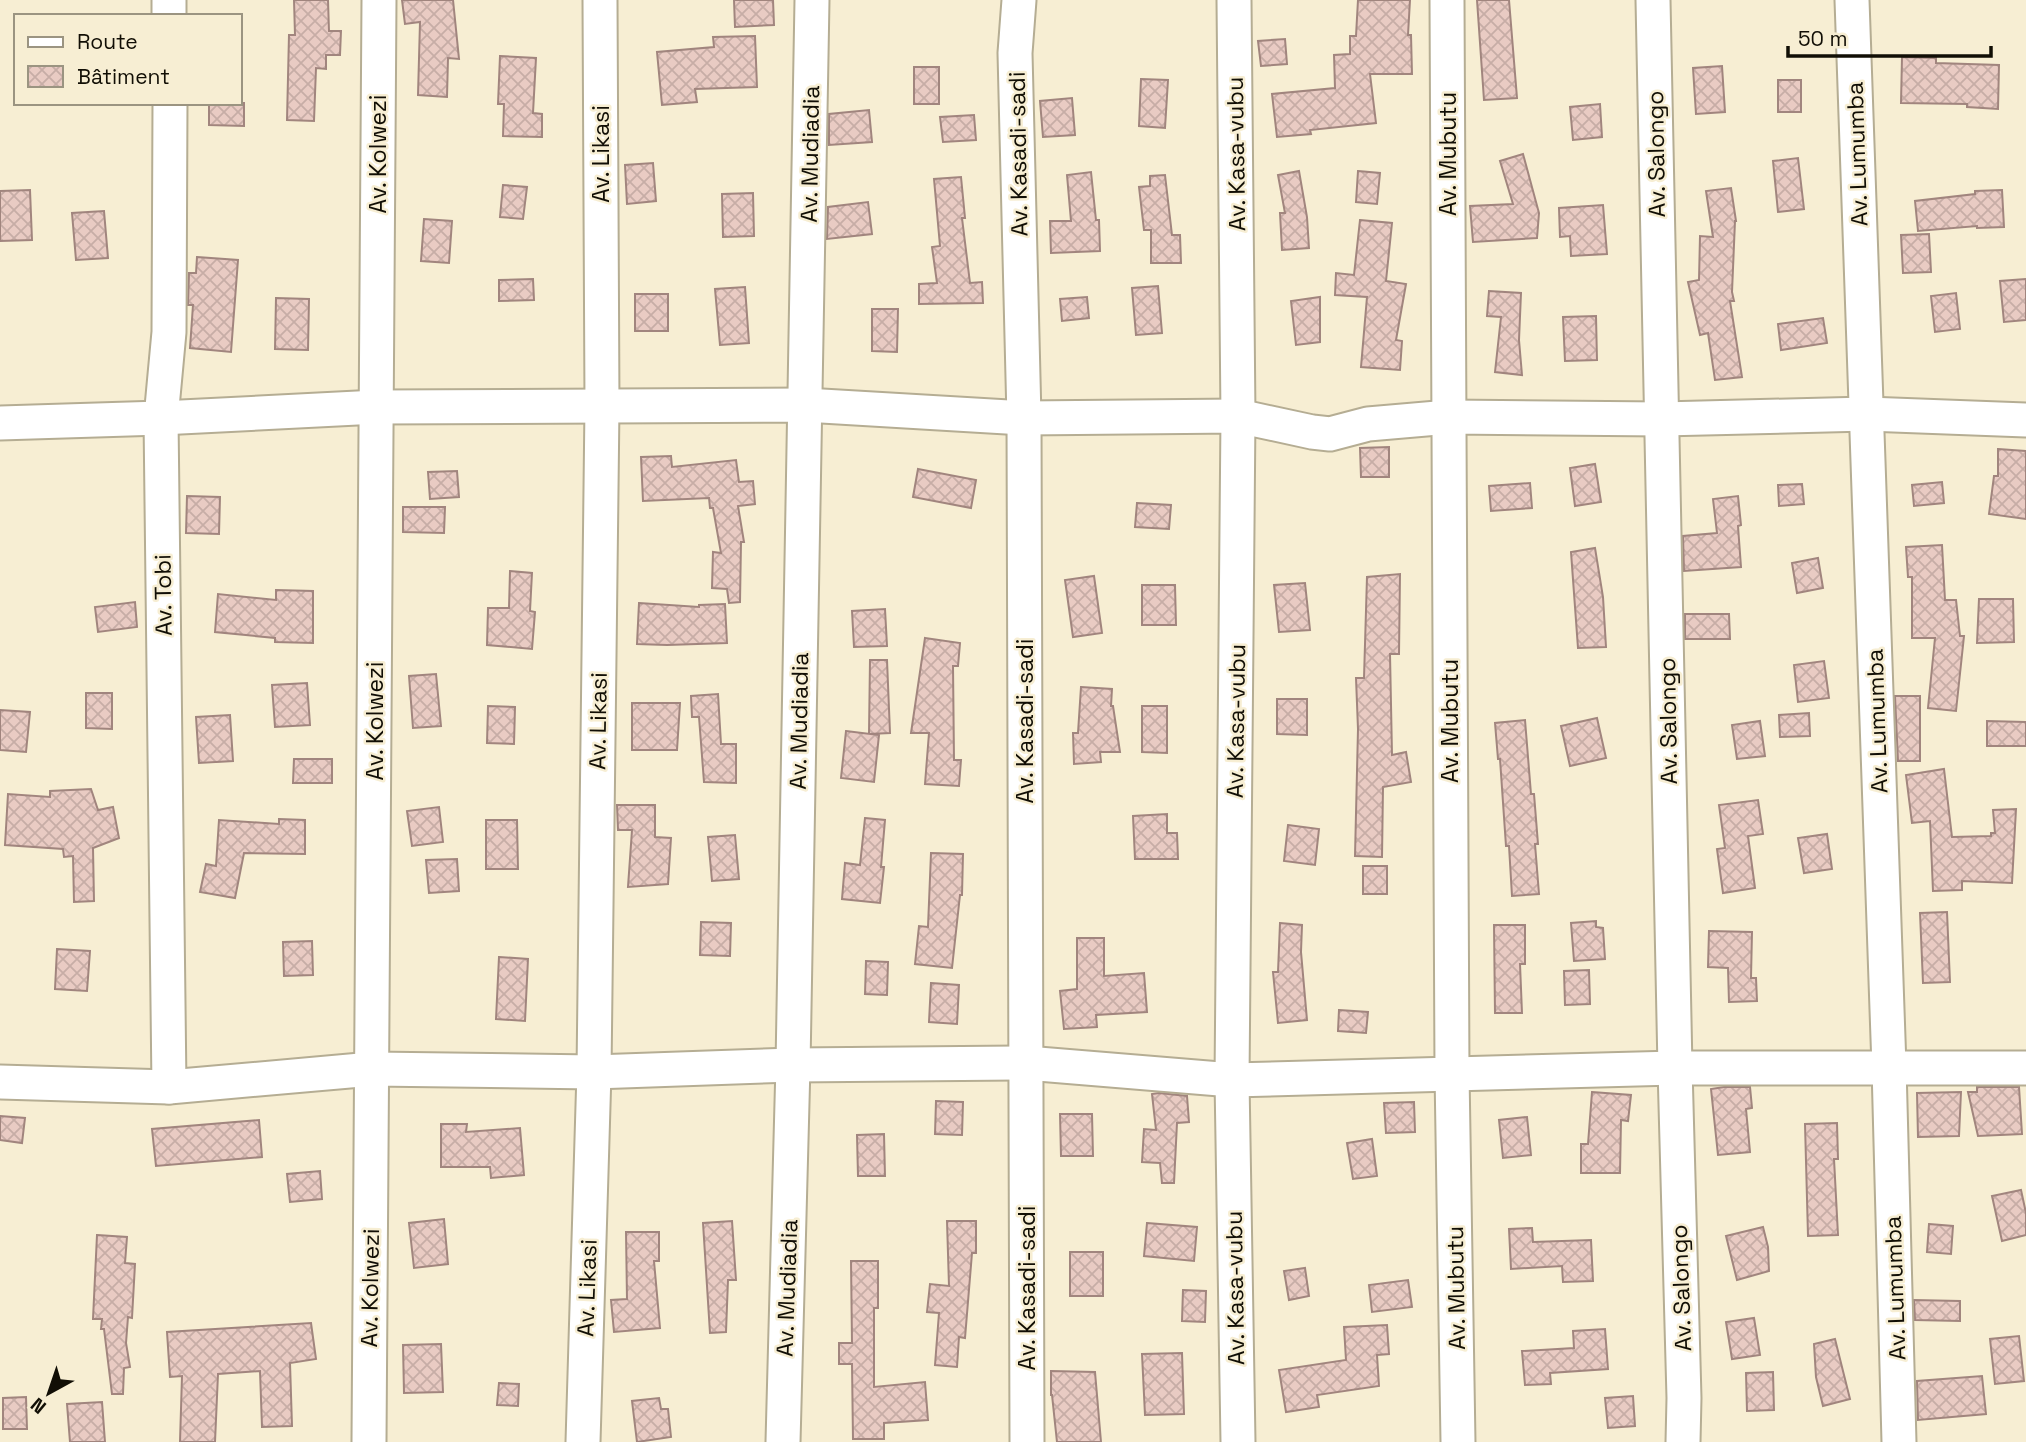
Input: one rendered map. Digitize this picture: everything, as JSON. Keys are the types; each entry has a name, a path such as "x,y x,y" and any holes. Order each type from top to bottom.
{"street":[{"name":"Av. Kolwezi","path":"369,1442 379,0"},
{"name":"Av. Likasi","path":"583,1442 594,1072 602,407 600,0"},
{"name":"Av. Mudiadia","path":"783,1442 793,1065 813,0"},
{"name":"Av. Kasadi-sadi","path":"1019,0 1015,53 1024,418 1027,1442"},
{"name":"Av. Kasa-vubu","path":"1234,0 1238,416 1233,1080 1238,1442"},
{"name":"Av. Mubutu","path":"1447,0 1452,1073 1458,1442"},
{"name":"Av. Salongo","path":"1653,0 1683,1442"},
{"name":"Av. Lumumba","path":"1852,0 1889,1067 1899,1442"},
{"name":"Av. Tobi","path":"169,1087 161,418 169,332 170,105"},
{"path":"0,423 377,407 805,405 1024,418 1238,416 1330,434 1368,424 1449,417 1662,419 1867,414 2026,420"},
{"path":"0,1082 169,1087 372,1069 594,1072 793,1065 1026,1063 1233,1080 1675,1068 2026,1068"}],"building":[{"path":"294,0 328,0 329,31 341,31 340,55 326,55 326,69 316,68 314,121 287,120 289,35 295,35"},
{"path":"402,0 453,0 459,59 448,58 447,97 418,95 420,22 405,24"},
{"path":"734,0 773,0 774,25 735,27"},
{"path":"1358,0 1410,0 1408,35 1411,35 1412,74 1370,74 1376,123 1310,130 1311,134 1277,137 1272,94 1335,88 1334,55 1350,54 1350,36 1356,36"},
{"path":"1477,0 1509,0 1517,98 1484,100"},
{"path":"755,36 757,87 695,89 697,102 662,105 657,52 714,47 713,37"},
{"path":"1285,39 1287,64 1261,66 1258,41"},
{"path":"500,56 536,58 533,113 542,114 542,137 503,136 504,104 498,104"},
{"path":"1902,57 1936,58 1936,63 1999,65 1998,109 1967,107 1967,104 1901,103"},
{"path":"1722,66 1725,112 1696,114 1693,68"},
{"path":"914,67 939,67 939,104 914,104"},
{"path":"1141,79 1168,80 1165,128 1139,126"},
{"path":"1778,80 1801,80 1801,112 1778,112"},
{"path":"1072,98 1075,135 1043,137 1040,101"},
{"path":"244,103 244,126 209,125 209,105"},
{"path":"1600,104 1602,137 1573,140 1570,107"},
{"path":"869,110 872,142 829,145 829,114"},
{"path":"974,115 976,140 943,142 940,117"},
{"path":"1523,154 1539,213 1537,238 1473,242 1470,206 1513,204 1500,161"},
{"path":"1798,158 1804,209 1778,212 1773,161"},
{"path":"653,163 656,201 627,204 625,165"},
{"path":"1299,171 1309,248 1282,250 1280,213 1285,213 1278,175"},
{"path":"1358,171 1380,173 1377,204 1356,202"},
{"path":"1091,172 1096,220 1099,220 1100,251 1051,253 1050,221 1071,221 1067,175"},
{"path":"1165,175 1172,235 1180,235 1181,263 1151,263 1151,230 1144,230 1139,187 1150,186 1150,176"},
{"path":"961,177 965,218 962,218 970,283 982,282 983,303 919,304 919,284 937,283 932,247 940,246 934,179"},
{"path":"503,185 527,187 523,219 500,217"},
{"path":"1731,188 1736,221 1732,292 1734,301 1730,301 1742,377 1715,380 1708,333 1700,335 1688,282 1699,280 1700,236 1713,237 1706,191"},
{"path":"30,190 32,240 0,241 0,191"},
{"path":"2002,190 2004,227 1977,226 1918,231 1915,201 1975,194 1975,191"},
{"path":"753,193 754,236 723,237 722,194"},
{"path":"868,202 872,234 827,239 828,207"},
{"path":"1603,205 1607,254 1571,256 1570,236 1560,237 1559,208"},
{"path":"104,211 108,258 76,260 72,213"},
{"path":"424,219 452,221 449,263 421,261"},
{"path":"1360,220 1392,223 1386,281 1406,284 1396,340 1402,341 1400,370 1361,367 1367,297 1335,295 1336,273 1354,275"},
{"path":"1929,234 1931,272 1903,273 1901,235"},
{"path":"197,257 238,260 231,352 190,348 193,305 188,305 189,273 196,273"},
{"path":"533,279 534,300 499,301 499,280"},
{"path":"2026,279 2026,320 2004,322 2000,281"},
{"path":"1158,286 1162,333 1136,335 1132,288"},
{"path":"745,287 749,343 720,345 715,289"},
{"path":"1489,291 1521,293 1519,340 1522,375 1495,372 1501,317 1487,316"},
{"path":"1956,293 1960,329 1935,332 1931,296"},
{"path":"635,294 668,294 668,331 635,331"},
{"path":"1087,297 1089,318 1062,321 1060,299"},
{"path":"1320,297 1320,342 1296,345 1291,301"},
{"path":"276,298 309,299 308,350 275,349"},
{"path":"872,309 898,309 897,352 872,351"},
{"path":"1596,316 1597,360 1565,361 1563,317"},
{"path":"1823,318 1827,343 1781,350 1778,324"},
{"path":"1389,447 1389,477 1361,477 1360,448"},
{"path":"1998,449 2026,451 2026,519 1989,514 1994,476 1998,476"},
{"path":"671,456 672,467 736,460 739,482 753,481 755,504 738,506 744,542 741,542 740,602 729,603 727,589 712,588 713,552 721,553 709,498 643,501 641,457"},
{"path":"1595,464 1601,502 1575,506 1570,468"},
{"path":"918,469 976,480 971,508 913,497"},
{"path":"457,471 459,497 430,499 428,472"},
{"path":"1942,482 1944,503 1914,506 1912,485"},
{"path":"1530,483 1532,508 1491,511 1489,486"},
{"path":"1802,484 1804,504 1779,506 1778,485"},
{"path":"187,496 220,497 219,534 186,533"},
{"path":"1738,496 1741,567 1684,571 1683,536 1717,533 1713,499"},
{"path":"1137,503 1171,505 1169,529 1135,527"},
{"path":"403,507 445,507 444,533 403,532"},
{"path":"1942,545 1945,600 1956,600 1960,636 1964,636 1956,711 1928,708 1935,638 1912,638 1912,577 1908,577 1906,547"},
{"path":"1595,548 1603,597 1606,647 1578,648 1571,552"},
{"path":"1818,558 1823,588 1797,593 1792,563"},
{"path":"510,571 532,573 530,611 535,612 532,649 487,645 488,608 509,608"},
{"path":"1400,574 1399,654 1390,654 1392,755 1406,752 1411,782 1383,787 1382,857 1355,856 1358,729 1356,678 1364,678 1367,577"},
{"path":"1094,576 1102,633 1073,637 1065,580"},
{"path":"1305,583 1310,630 1279,632 1274,585"},
{"path":"1142,585 1175,585 1176,625 1142,625"},
{"path":"276,590 313,591 313,643 275,642 275,638 215,632 218,594 276,600"},
{"path":"1979,599 2013,599 2014,642 1977,643"},
{"path":"135,602 137,627 98,632 95,607"},
{"path":"639,603 699,607 725,604 727,643 637,644"},
{"path":"885,609 887,646 854,647 852,611"},
{"path":"1685,614 1729,614 1730,639 1685,639"},
{"path":"925,638 960,643 958,666 953,666 954,760 961,760 959,786 925,784 929,733 911,733"},
{"path":"870,660 887,660 890,733 869,734"},
{"path":"1824,661 1829,698 1798,702 1794,665"},
{"path":"436,674 441,726 413,728 409,676"},
{"path":"307,683 310,725 275,727 272,685"},
{"path":"1081,687 1112,689 1111,706 1120,752 1100,752 1101,762 1074,764 1073,733 1078,733"},
{"path":"86,693 112,693 112,729 86,728"},
{"path":"718,694 721,744 736,744 736,783 704,782 699,717 692,717 691,696"},
{"path":"1895,696 1920,696 1920,761 1898,761"},
{"path":"1277,699 1307,699 1307,735 1277,734"},
{"path":"632,703 680,703 677,750 632,750"},
{"path":"488,706 515,707 514,744 487,743"},
{"path":"1142,706 1167,706 1167,753 1142,752"},
{"path":"0,710 30,712 26,752 0,750"},
{"path":"1809,713 1810,736 1780,737 1779,715"},
{"path":"230,715 233,761 199,763 196,717"},
{"path":"1597,718 1606,758 1570,766 1561,726"},
{"path":"1525,720 1531,794 1534,794 1539,894 1512,896 1495,723"},
{"path":"1760,721 1765,756 1737,759 1732,725"},
{"path":"1987,721 2026,722 2026,746 1987,746"},
{"path":"846,731 879,735 874,782 841,778"},
{"path":"294,759 332,759 332,783 293,783"},
{"path":"1944,769 1952,837 1991,836 1991,833 1995,833 1993,810 2016,809 2012,883 1962,881 1962,890 1933,891 1930,821 1912,823 1906,775"},
{"path":"91,789 98,810 113,807 119,838 93,848 94,901 74,902 73,856 64,857 63,849 5,845 8,794 50,797 50,791"},
{"path":"1758,800 1763,834 1748,836 1755,888 1723,893 1717,849 1725,848 1719,805"},
{"path":"617,805 655,805 655,837 671,838 668,884 628,887 632,830 618,830"},
{"path":"439,807 443,842 412,846 407,811"},
{"path":"1167,814 1167,833 1177,833 1178,859 1135,859 1133,816"},
{"path":"865,818 885,820 880,903 842,899 845,863 860,865"},
{"path":"279,819 305,820 305,854 244,853 235,898 200,892 206,864 216,866 219,820 279,824"},
{"path":"486,820 517,820 518,869 486,869"},
{"path":"1288,825 1319,829 1315,865 1284,861"},
{"path":"1827,834 1832,869 1804,873 1798,838"},
{"path":"735,835 739,879 712,881 708,837"},
{"path":"931,853 963,854 962,895 952,968 915,964 919,926 928,927"},
{"path":"457,859 459,891 429,893 426,860"},
{"path":"1363,866 1387,866 1387,894 1363,894"},
{"path":"1947,912 1950,982 1923,983 1920,913"},
{"path":"1596,921 1596,927 1603,928 1605,959 1574,961 1571,923"},
{"path":"701,922 731,923 730,956 700,955"},
{"path":"1280,923 1302,925 1301,952 1307,1020 1278,1023 1273,972 1278,972"},
{"path":"1494,925 1525,925 1525,964 1520,964 1522,1013 1495,1013"},
{"path":"1709,931 1752,932 1751,978 1756,978 1757,1001 1729,1002 1728,968 1708,967"},
{"path":"1077,938 1104,938 1104,976 1144,973 1147,1012 1096,1015 1097,1027 1064,1029 1060,991 1077,989"},
{"path":"312,941 313,975 284,976 283,942"},
{"path":"57,949 90,951 87,991 55,989"},
{"path":"499,957 528,959 525,1021 496,1019"},
{"path":"866,961 888,962 887,995 865,994"},
{"path":"1589,970 1590,1004 1565,1005 1564,971"},
{"path":"931,983 959,985 957,1024 929,1022"},
{"path":"1339,1010 1368,1012 1366,1033 1338,1031"},
{"path":"1750,1087 1752,1108 1746,1109 1750,1152 1718,1155 1711,1089"},
{"path":"1977,1087 2019,1087 2022,1134 1978,1136 1968,1092 1977,1092"},
{"path":"1592,1092 1631,1095 1628,1121 1621,1120 1620,1173 1581,1173 1581,1144 1588,1144"},
{"path":"1961,1092 1959,1136 1918,1137 1917,1093"},
{"path":"1152,1094 1187,1096 1189,1122 1177,1123 1174,1183 1162,1183 1160,1163 1142,1162 1144,1129 1156,1130"},
{"path":"936,1101 963,1102 962,1135 935,1134"},
{"path":"1414,1102 1415,1132 1386,1133 1384,1103"},
{"path":"1060,1114 1092,1114 1093,1156 1061,1156"},
{"path":"0,1116 25,1118 22,1143 0,1140"},
{"path":"1527,1117 1531,1155 1503,1158 1499,1120"},
{"path":"259,1120 262,1157 156,1166 152,1129"},
{"path":"1837,1123 1838,1159 1834,1159 1838,1235 1808,1236 1805,1124"},
{"path":"441,1124 467,1124 466,1132 520,1128 524,1175 491,1178 490,1167 441,1167"},
{"path":"884,1134 885,1176 858,1176 857,1135"},
{"path":"1372,1139 1377,1176 1353,1179 1347,1143"},
{"path":"320,1171 322,1199 290,1202 287,1174"},
{"path":"2021,1190 2026,1213 2026,1235 2002,1241 1992,1196"},
{"path":"444,1219 448,1264 414,1268 409,1223"},
{"path":"732,1221 736,1280 728,1280 726,1332 710,1333 703,1223"},
{"path":"947,1221 976,1221 976,1253 972,1253 965,1338 959,1337 957,1367 935,1365 939,1313 927,1312 930,1284 949,1286"},
{"path":"1147,1223 1197,1227 1194,1261 1144,1256"},
{"path":"1929,1224 1953,1226 1951,1254 1927,1252"},
{"path":"1763,1227 1768,1247 1769,1271 1737,1280 1726,1236"},
{"path":"1532,1228 1533,1242 1591,1240 1593,1281 1563,1282 1562,1266 1511,1269 1509,1229"},
{"path":"626,1232 659,1232 659,1261 654,1261 660,1328 614,1332 611,1300 627,1299"},
{"path":"97,1235 127,1237 125,1263 135,1264 132,1318 128,1317 126,1343 130,1367 124,1368 123,1394 112,1394 104,1329 101,1329 102,1319 93,1319"},
{"path":"1070,1252 1103,1252 1103,1296 1070,1296"},
{"path":"851,1261 878,1261 878,1308 874,1308 874,1387 925,1382 928,1420 884,1423 884,1439 853,1439 852,1364 839,1364 839,1343 852,1343"},
{"path":"1305,1268 1309,1296 1289,1300 1284,1271"},
{"path":"1408,1280 1412,1307 1372,1312 1369,1285"},
{"path":"1183,1290 1206,1291 1205,1322 1182,1321"},
{"path":"1914,1300 1960,1301 1960,1321 1915,1320"},
{"path":"1754,1318 1760,1355 1732,1359 1726,1322"},
{"path":"311,1323 316,1359 290,1363 292,1426 262,1427 260,1371 218,1374 215,1442 180,1442 182,1376 170,1377 167,1332"},
{"path":"1387,1325 1389,1354 1377,1355 1379,1386 1317,1395 1319,1407 1286,1412 1279,1370 1346,1360 1344,1327"},
{"path":"1605,1329 1608,1369 1550,1373 1551,1384 1525,1385 1522,1351 1574,1348 1573,1331"},
{"path":"2019,1336 2024,1381 1995,1384 1990,1339"},
{"path":"1835,1339 1850,1399 1823,1406 1816,1377 1814,1344"},
{"path":"441,1344 443,1392 404,1393 403,1345"},
{"path":"1182,1353 1184,1414 1145,1415 1142,1354"},
{"path":"1051,1371 1095,1372 1101,1442 1057,1442"},
{"path":"1773,1372 1774,1410 1747,1411 1746,1373"},
{"path":"1982,1376 1986,1414 1918,1420 1917,1381"},
{"path":"499,1383 519,1384 518,1406 497,1405"},
{"path":"1633,1396 1635,1426 1608,1428 1605,1398"},
{"path":"26,1397 27,1429 3,1429 3,1398"},
{"path":"659,1398 661,1409 668,1409 671,1437 637,1442 632,1401"},
{"path":"102,1402 105,1442 70,1442 67,1404"}]}
